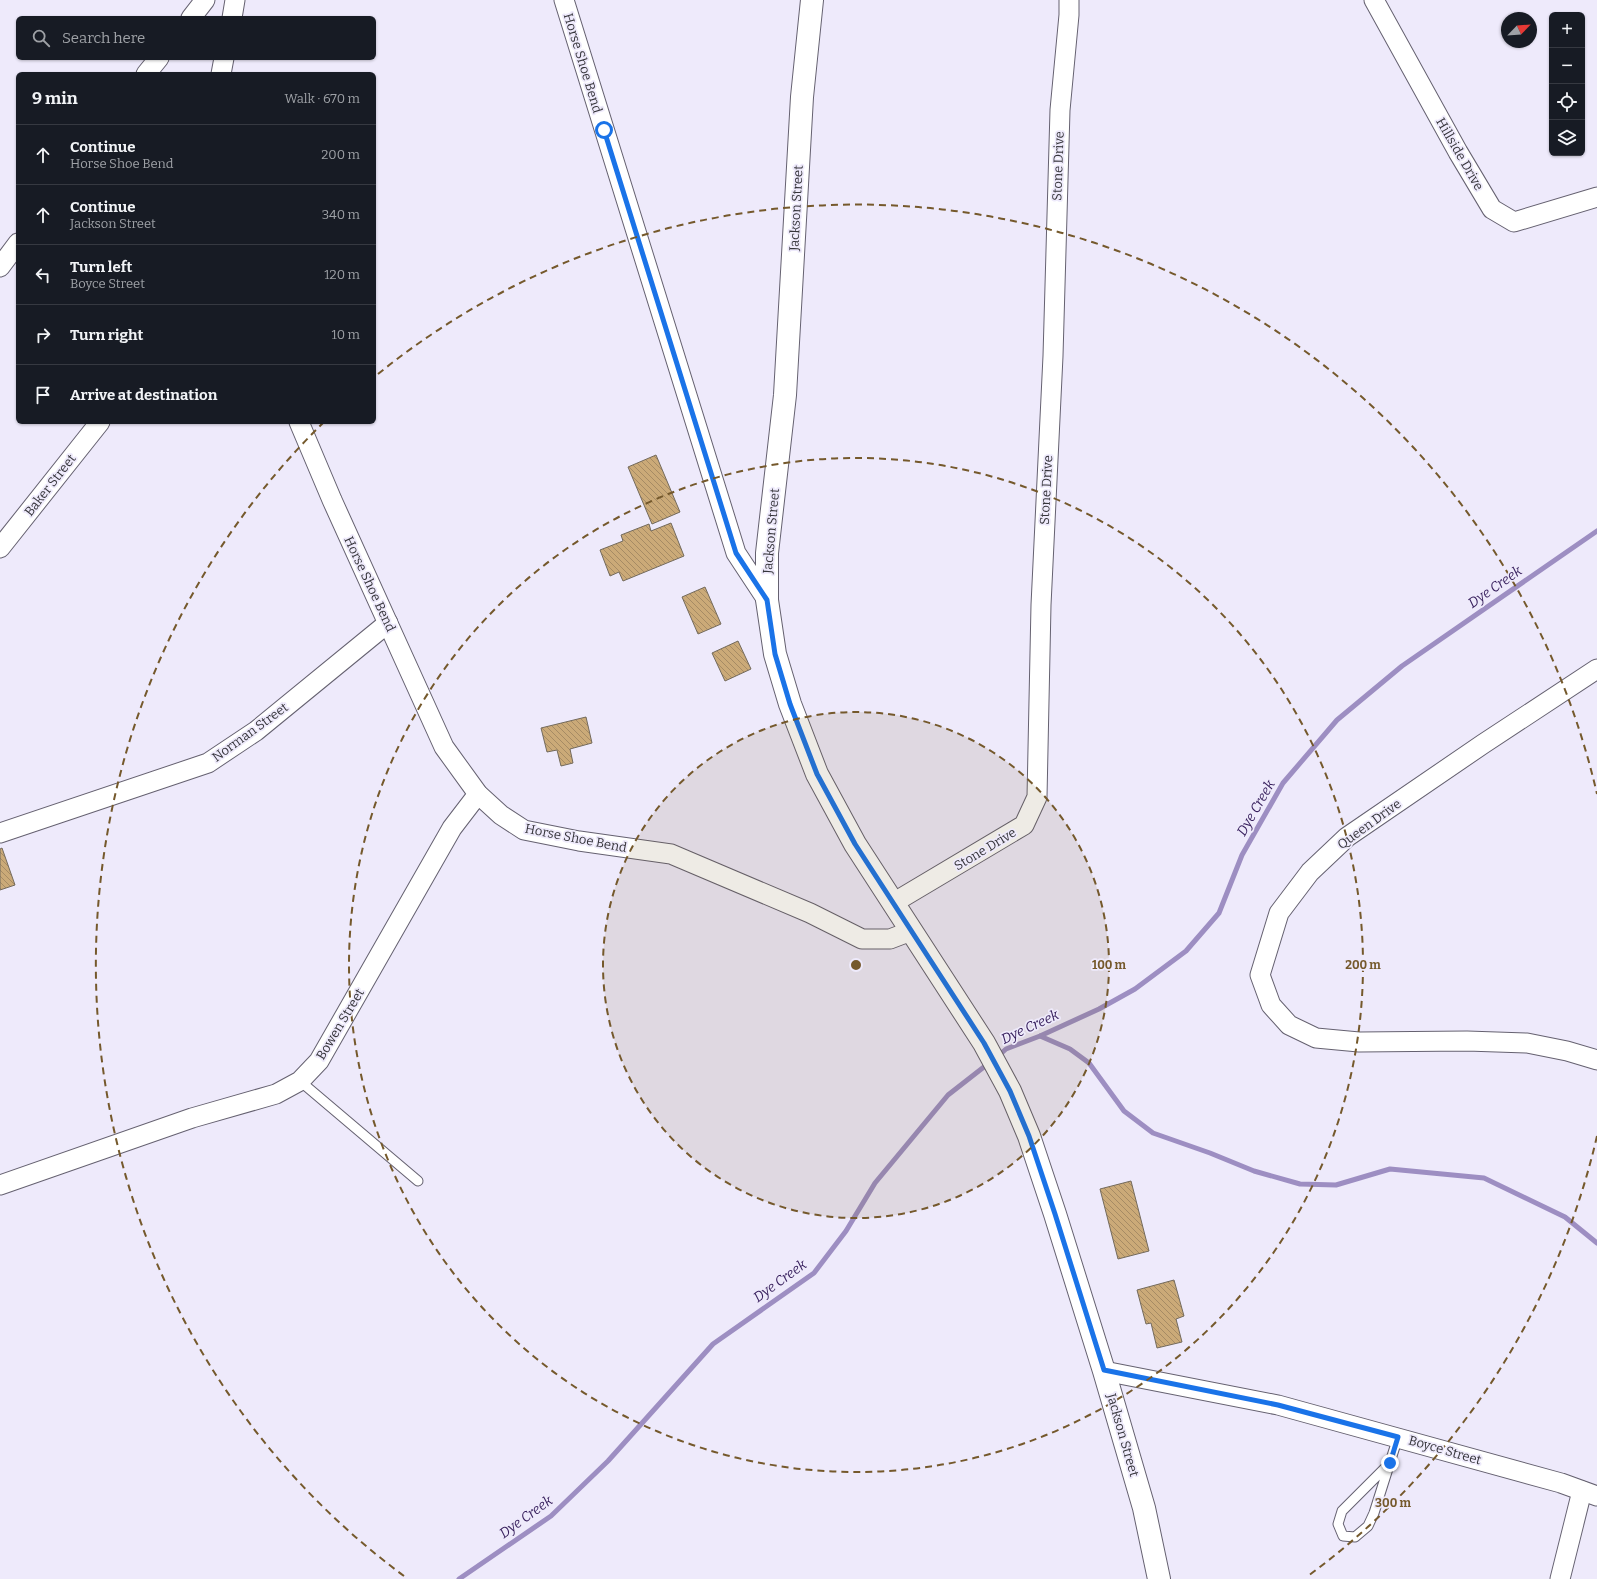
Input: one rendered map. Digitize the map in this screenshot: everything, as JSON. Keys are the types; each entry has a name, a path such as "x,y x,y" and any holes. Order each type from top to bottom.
{"street":[{"path":"193,16 205,0"},
{"path":"232,16 235,0"},
{"name":"Horse Shoe Bend","path":"564,0 736,553 767,600"},
{"name":"Jackson Street","path":"812,0 802,97 785,395 768,553 767,600 775,654 788,697 817,774 855,844 984,1043 1010,1091 1029,1136 1104,1370 1144,1508 1159,1579"},
{"name":"Stone Drive","path":"893,903 1024,825 1037,797 1041,605 1053,356 1060,110 1069,15 1069,0"},
{"name":"Hillside Drive","path":"1374,0 1458,152 1492,209 1514,222 1597,197"},
{"path":"148,72 157,60"},
{"path":"221,72 224,60"},
{"path":"0,267 16,246"},
{"name":"Baker Street","path":"0,548 98,424"},
{"name":"Horse Shoe Bend","path":"300,424 332,500 444,746 478,794 501,815 524,830 579,841 671,854 810,913 862,939 890,939 911,930"},
{"name":"Norman Street","path":"0,833 208,763 256,731 388,623"},
{"name":"Queen Drive","path":"1597,669 1483,744 1347,837 1310,872 1279,913 1260,975 1271,1005 1289,1025 1316,1038 1359,1042 1467,1041 1527,1043 1566,1051 1597,1060"},
{"name":"Bowen Street","path":"0,1185 192,1118 276,1094 300,1081 319,1061 452,828 478,794"},
{"name":"Boyce Street","path":"1104,1370 1278,1405 1398,1437 1561,1483 1590,1493"},
{"path":"1560,1579 1590,1493"}],"lane":[{"path":"300,1081 418,1180"},
{"path":"1390,1463 1342,1511 1338,1524 1343,1536 1355,1537 1368,1526 1374,1513 1390,1463 1398,1437"}],"building":[{"path":"656,455 680,512 652,524 628,467"},
{"path":"671,523 684,556 623,581 619,572 610,576 600,550 623,541 621,535 649,524 651,531"},
{"path":"705,587 721,624 698,634 682,597"},
{"path":"738,641 751,669 725,681 712,653"},
{"path":"586,717 592,743 570,749 573,763 561,766 557,750 547,752 541,728"},
{"path":"2,848 15,885 0,890 0,849"},
{"path":"1131,1181 1149,1251 1118,1259 1100,1189"},
{"path":"1174,1280 1184,1316 1176,1319 1182,1342 1157,1348 1151,1323 1146,1324 1137,1290"}],"waterway":[{"name":"Dye Creek","path":"997,1057 1006,1049 1040,1036 1099,1009 1135,989 1186,951 1219,913 1242,855 1283,783 1337,720 1402,666 1597,531"},
{"path":"1040,1036 1070,1049 1089,1063 1124,1111 1153,1133 1210,1153 1254,1171 1300,1184 1336,1185 1390,1169 1484,1178 1565,1217 1597,1243"},
{"name":"Dye Creek","path":"459,1579 551,1516 608,1461 713,1344 814,1273 846,1231 875,1183 948,1095 989,1063"}],"route":[{"path":"604,130 736,553 767,600 775,654 790,704 817,774 855,844 984,1043 1010,1091 1029,1136 1104,1370 1278,1405 1398,1437 1390,1463"}]}
